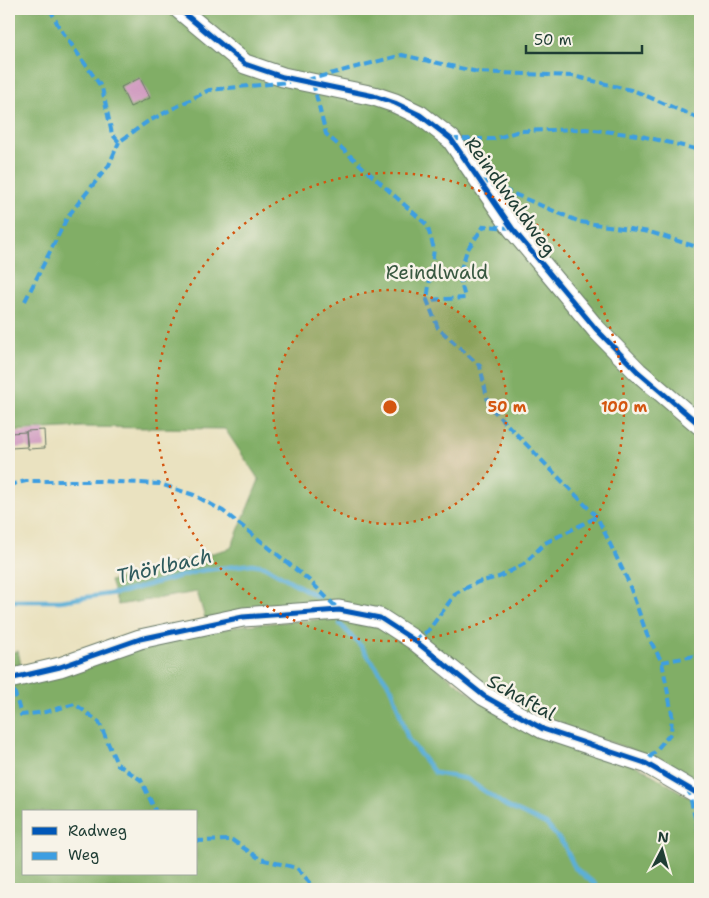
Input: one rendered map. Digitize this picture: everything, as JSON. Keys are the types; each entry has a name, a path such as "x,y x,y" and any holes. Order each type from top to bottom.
{"street":[{"name":"Reindlwaldweg","path":"179,9 245,64 283,77 374,96 420,114 450,139 512,228 590,322 638,372 700,425"},
{"name":"Schaftal","path":"9,679 60,667 140,639 243,617 339,610 380,618 414,640 484,696 543,729 645,763 688,786 700,795"}],"green space":[{"name":"Reindlwald","path":"9,9 700,9 700,785 654,757 546,721 489,690 376,609 205,618 197,592 118,605 110,581 231,548 259,480 225,429 82,427 9,431"},
{"path":"340,618 376,626 407,645 480,701 643,769 700,804 700,889 9,889 9,653 18,651 22,670 244,625"}],"building":[{"path":"140,78 150,98 130,107 121,87"},
{"path":"44,430 45,448 28,449 26,431"},
{"path":"26,432 27,447 11,448 9,433"}],"waterway":[{"name":"Thörlbach","path":"9,601 60,601 123,592 199,571 252,564 264,566 318,597"},
{"name":"Thörlbach","path":"340,624 361,646 392,689 408,739 435,773 467,779 506,806 546,824 564,845 575,868 595,884"}],"marked path":[{"path":"50,9 59,27 102,88 112,134 119,142 147,122 209,90 289,82"},
{"path":"307,80 402,55 478,72 573,76 635,91 700,119"},
{"path":"313,83 326,134 427,225 434,249 427,300"},
{"path":"451,139 494,139 519,131 586,129 637,135 700,150"},
{"path":"25,301 68,216 109,165 119,142"},
{"path":"481,180 580,222 650,232 700,248"},
{"path":"512,228 484,226 467,250 459,275 465,298 427,300 438,328 480,366 489,406 597,517 628,581 647,635 662,662 672,714 671,733 645,763"},
{"path":"9,485 26,481 98,481 160,484 194,495 223,511 310,581 339,610"},
{"path":"414,640 428,631 456,593 478,582 499,577 524,564 545,543 597,517"},
{"path":"662,662 700,655"},
{"path":"11,679 21,715 45,712 75,704 99,722 117,764 141,780 155,810"},
{"path":"688,788 700,839"},
{"path":"198,841 232,840 260,859 297,868 316,889"},
{"path":"696,889 700,862"}],"cycle path":[{"path":"179,9 245,64 283,77 374,96 395,103 420,115 451,139 512,228 596,329 638,372 700,425"},
{"path":"9,679 60,667 140,639 243,617 339,610 380,618 414,640 484,696 543,729 645,763 700,795"}]}
